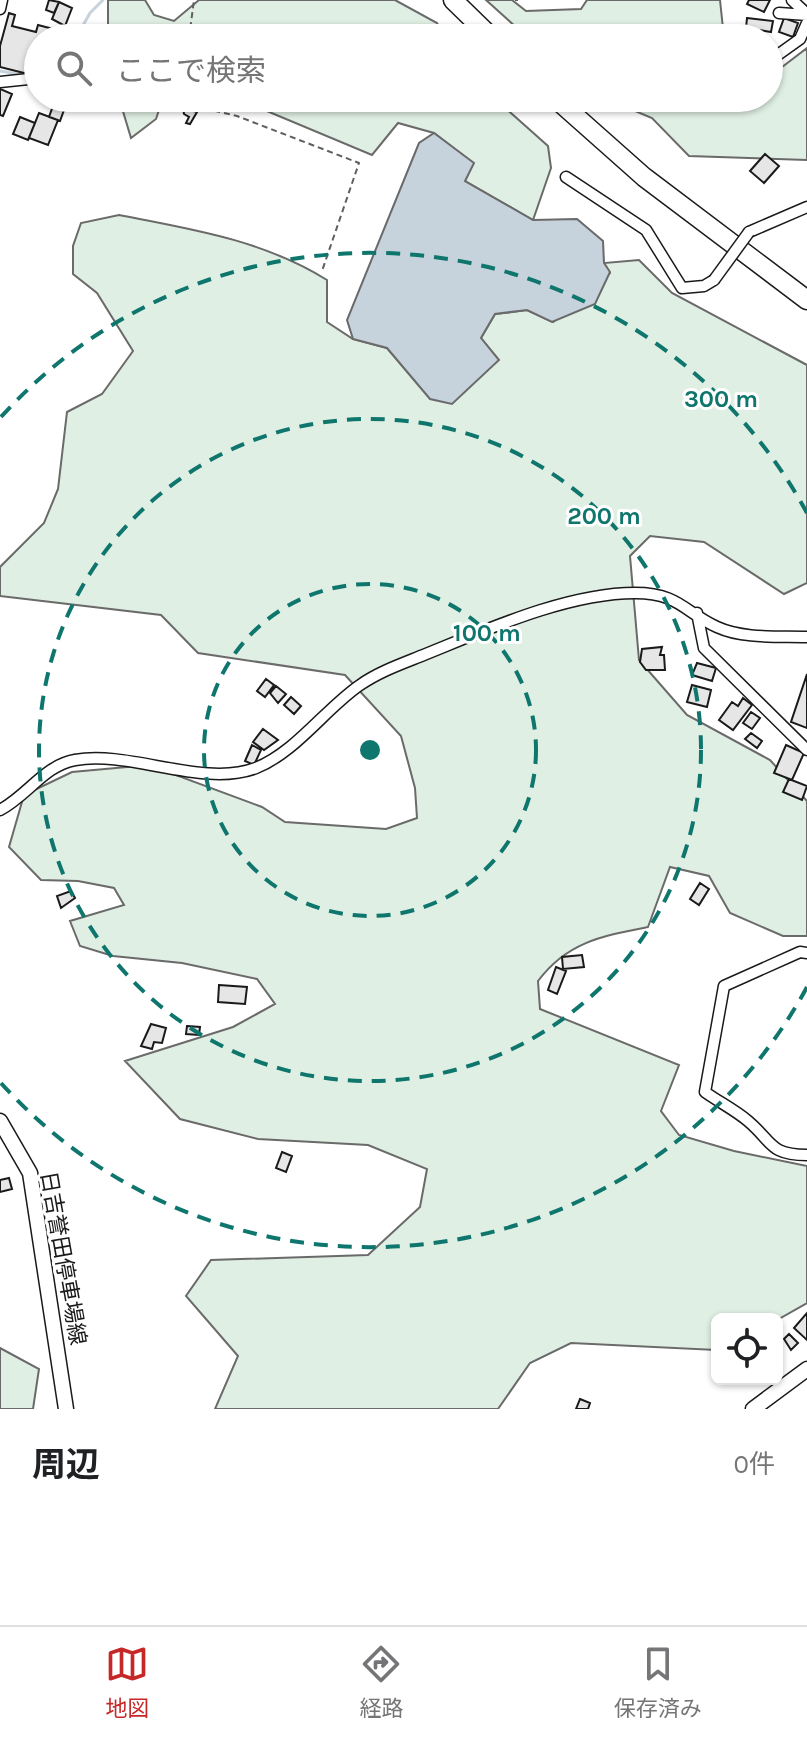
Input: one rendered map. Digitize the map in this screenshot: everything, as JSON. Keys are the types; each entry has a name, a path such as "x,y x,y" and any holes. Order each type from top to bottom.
{"highway":[{"path":"453,0 478,24"},
{"path":"571,112 644,177 807,300"},
{"path":"644,177 684,221 807,314"}],"main road":[{"name":"日吉誉田停車場線","path":"0,1121 30,1173 66,1409"},
{"path":"753,1409 807,1369"}],"street":[{"path":"0,9 2,0"},
{"path":"792,0 807,15"},
{"path":"779,13 807,15"},
{"path":"783,51 800,39 807,23"},
{"path":"0,82 24,79"},
{"path":"566,177 646,230 682,288 704,286 714,280 749,232 807,207"},
{"path":"0,810 24,795 52,769 75,760 223,772 254,769 283,753 320,716 378,674 482,632 584,599 638,593 662,595 715,626 736,634 807,637"},
{"path":"697,613 704,648 807,750"},
{"path":"807,953 800,952 724,986 705,1092 752,1124 770,1147 782,1154 807,1155"}],"path":[{"path":"191,24 194,0"},
{"path":"220,112 359,163 322,271"}],"green space":[{"path":"108,0 145,0 154,15 174,21 199,0 395,0 438,24 108,24"},
{"path":"486,0 512,0 526,11 581,9 587,0 720,0 723,24 513,24"},
{"path":"807,48 807,160 689,156 652,118 638,112 783,112 783,66"},
{"path":"123,112 158,112 156,119 131,138"},
{"path":"269,112 510,112 548,146 551,168 533,220 465,181 473,163 434,133 398,123 372,155"},
{"path":"119,215 226,238 303,266 327,280 327,322 353,339 387,348 430,398 481,338 495,314 527,310 553,322 610,273 604,263 639,260 672,293 807,365 807,583 784,594 704,542 650,536 630,556 639,660 687,715 770,760 807,801 807,936 783,936 730,913 709,876 670,867 648,927 601,938 573,949 538,981 540,1009 679,1065 661,1111 679,1135 734,1151 807,1166 807,1303 783,1317 783,1313 711,1313 711,1350 571,1343 530,1363 498,1409 215,1409 238,1356 186,1296 211,1260 368,1255 420,1207 427,1169 368,1145 258,1139 180,1119 125,1061 233,1027 275,1004 257,979 182,963 113,956 80,946 70,921 124,905 114,888 78,881 41,880 9,847 24,795 72,772 149,765 262,807 285,822 386,829 417,818 415,788 401,736 345,675 198,653 161,615 0,596 0,567 44,523 58,489 67,412 102,394 133,351 97,293 73,274 73,246 81,223"},
{"path":"0,1348 39,1369 33,1409 0,1409"}],"shaded area":[{"path":"434,133 474,163 465,181 533,220 577,219 603,241 604,263 610,272 595,304 552,322 527,310 495,314 481,338 499,360 452,404 430,399 387,348 353,339 347,320 419,143"}],"building":[{"path":"49,0 59,2 54,13 46,10"},
{"path":"749,0 770,0 764,12 747,4"},
{"path":"59,2 72,8 66,24 52,19"},
{"path":"9,13 15,15 12,26 24,29 24,73 0,67 0,46"},
{"path":"747,18 773,21 772,24 746,24"},
{"path":"784,18 798,23 793,37 783,33"},
{"path":"0,89 12,94 3,116 0,115"},
{"path":"51,112 63,112 60,121 49,117"},
{"path":"197,112 190,124 186,123 189,117 184,114"},
{"path":"39,113 58,120 48,145 29,138"},
{"path":"20,117 35,123 28,140 13,134"},
{"path":"765,154 779,166 764,183 750,171"},
{"path":"662,647 660,655 664,655 665,670 646,670 640,662 642,649"},
{"path":"697,663 716,668 712,681 692,675"},
{"path":"807,674 807,728 791,722"},
{"path":"266,679 274,685 265,697 257,691"},
{"path":"692,685 711,690 707,707 687,702"},
{"path":"276,686 286,694 278,703 270,693"},
{"path":"291,697 301,706 294,714 284,705"},
{"path":"743,698 752,705 733,730 719,720 732,702 738,706"},
{"path":"751,712 760,718 752,729 743,723"},
{"path":"263,729 278,740 264,750 253,742"},
{"path":"751,733 762,741 757,748 745,739"},
{"path":"252,745 261,750 254,765 245,761"},
{"path":"786,745 804,753 792,780 774,773"},
{"path":"789,779 807,786 802,800 783,792"},
{"path":"700,883 709,889 699,905 690,899"},
{"path":"71,891 75,898 61,908 57,896"},
{"path":"582,955 584,967 563,969 562,957"},
{"path":"556,967 566,971 557,994 548,990"},
{"path":"219,985 247,987 245,1004 218,1002"},
{"path":"151,1024 166,1028 162,1043 154,1042 152,1049 141,1046"},
{"path":"187,1026 200,1027 199,1035 186,1034"},
{"path":"282,1152 292,1156 286,1172 276,1168"},
{"path":"9,1178 12,1189 0,1192 0,1180"},
{"path":"807,1313 807,1340 794,1328"},
{"path":"789,1334 798,1343 791,1350 784,1339"},
{"path":"580,1399 590,1403 588,1409 576,1409"}],"waterway":[{"path":"84,24 103,0"},
{"path":"0,71 23,75"}]}
